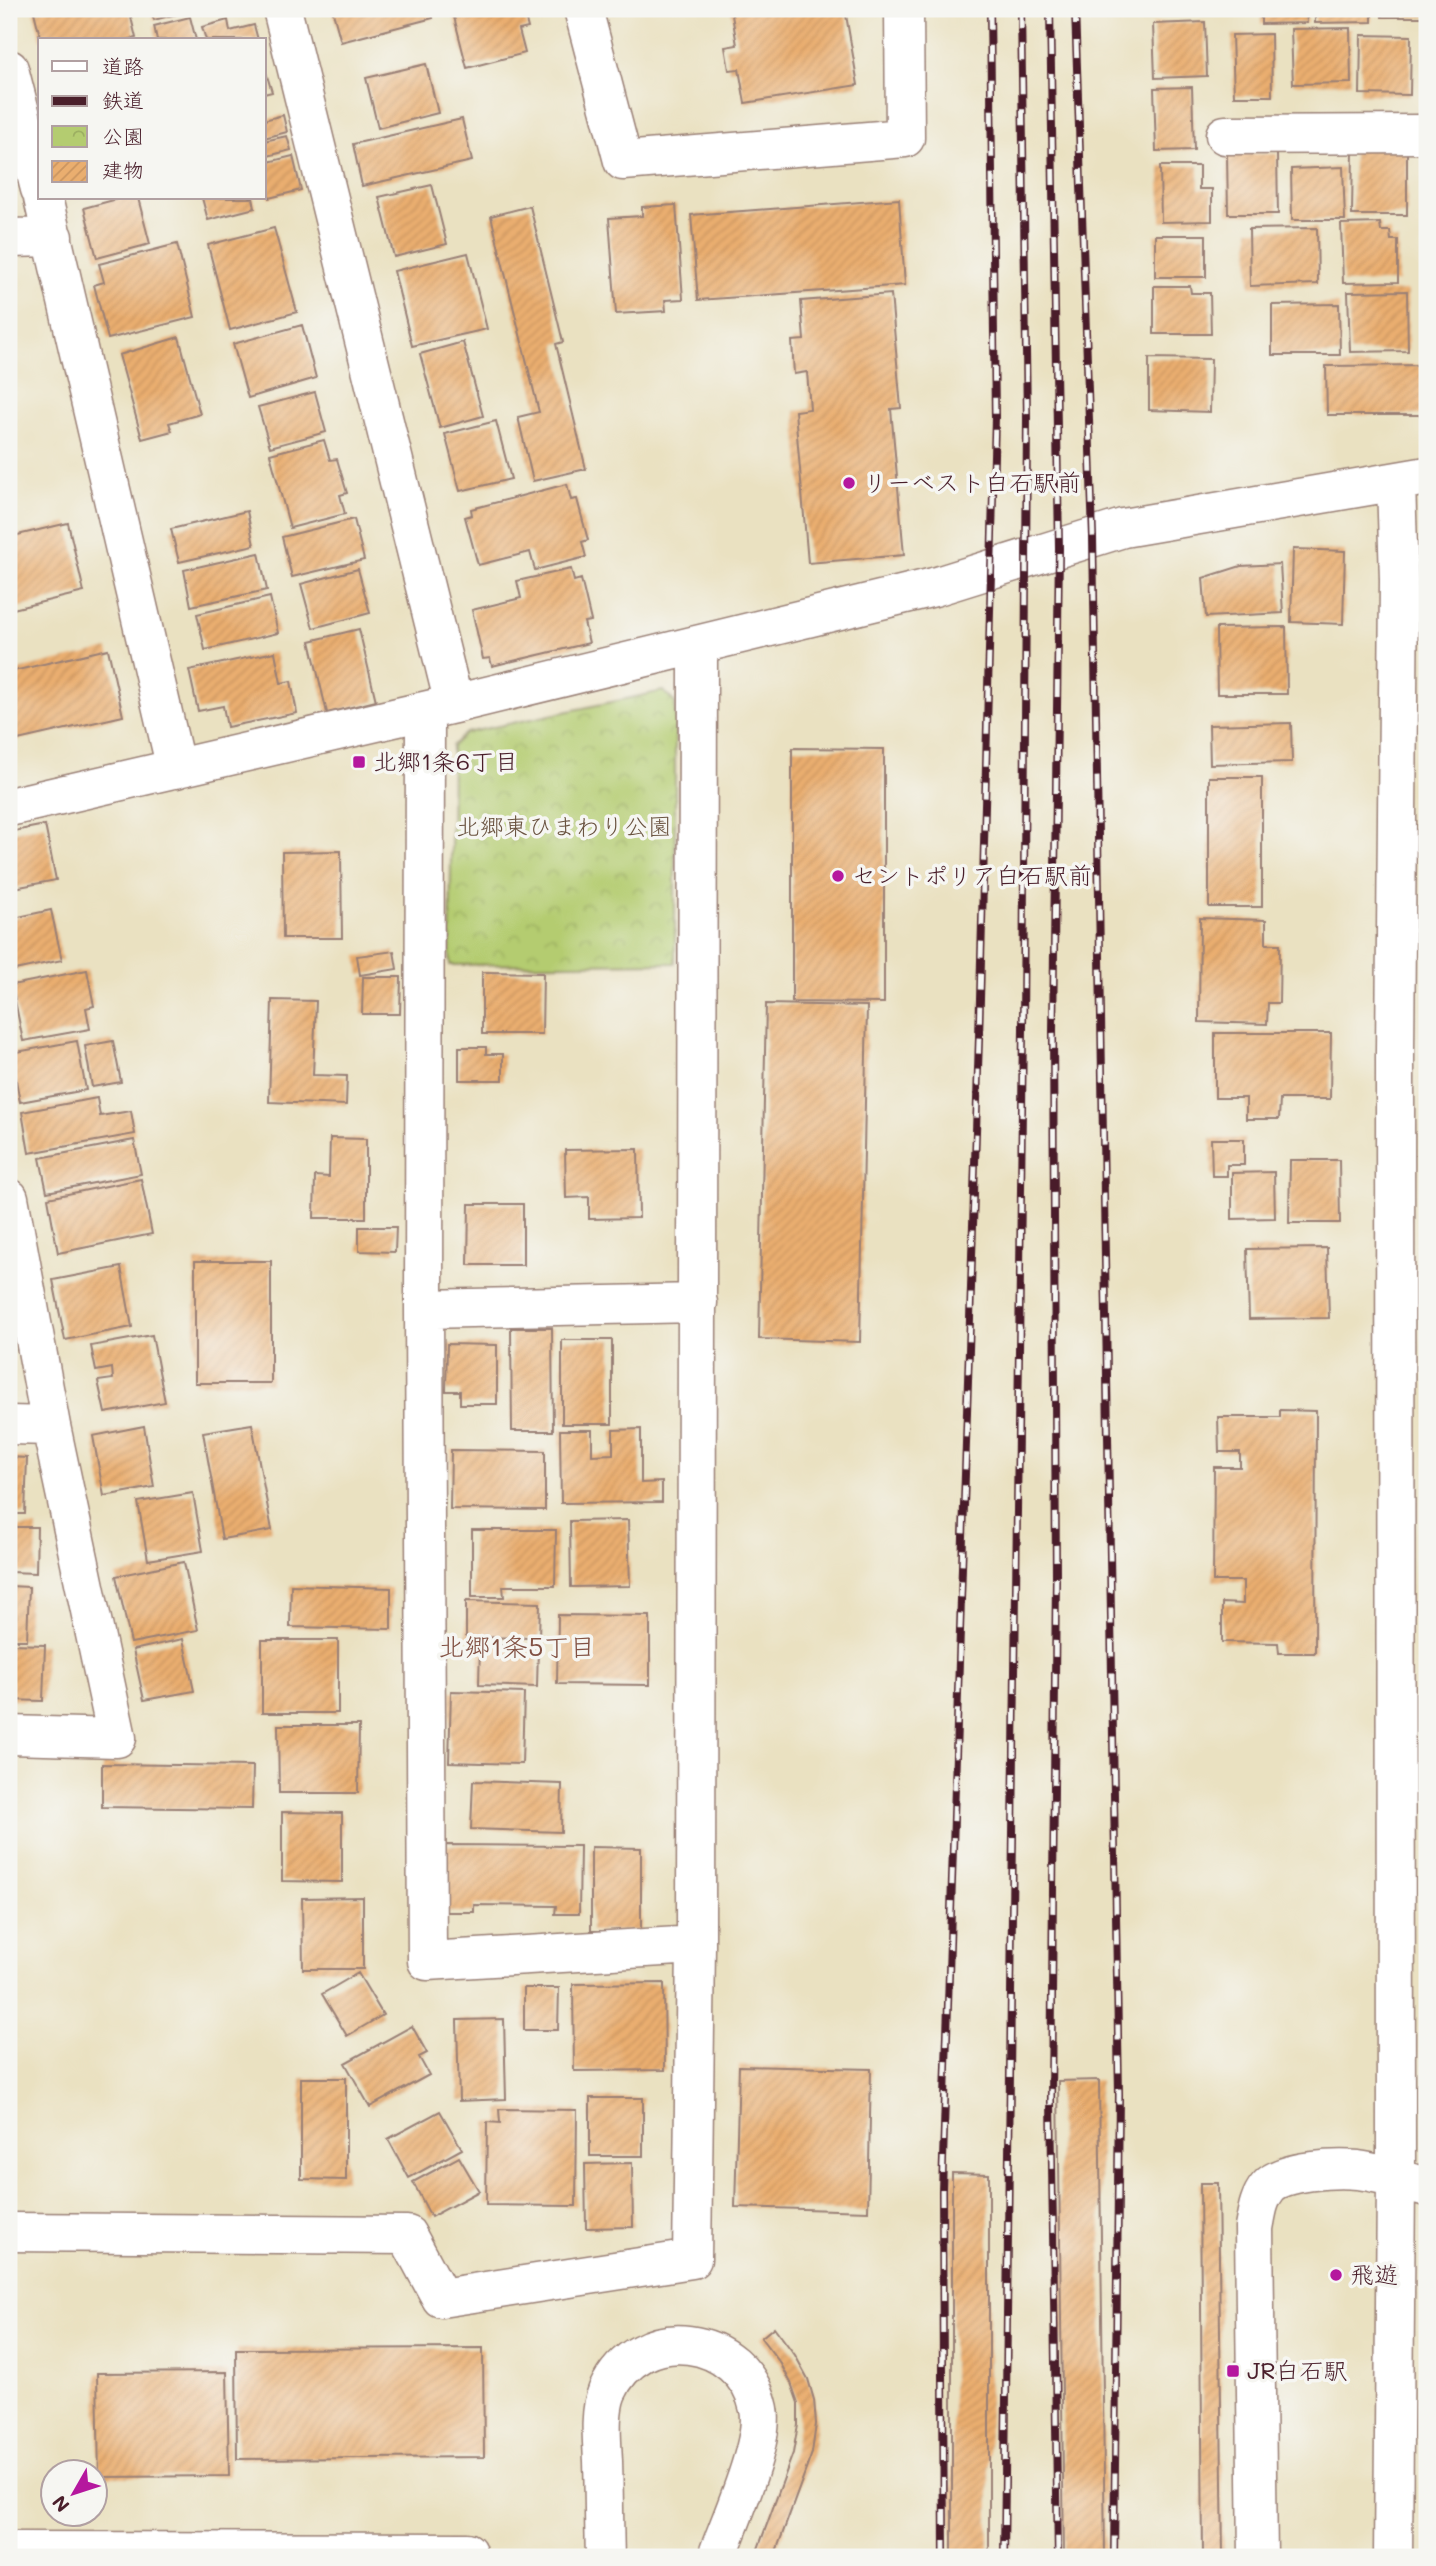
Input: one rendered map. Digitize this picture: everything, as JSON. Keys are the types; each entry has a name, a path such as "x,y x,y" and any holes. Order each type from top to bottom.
{"street":[{"path":"282,9 440,708 424,1309 427,1961 696,1945"},
{"path":"583,9 623,161 905,138 904,9"},
{"path":"9,68 38,181"},
{"path":"1225,135 1427,134"},
{"path":"44,200 176,769"},
{"path":"9,238 53,237"},
{"path":"9,807 440,708 934,587 1123,528 1412,479 1399,580 1411,1054 1412,2183 1393,2557"},
{"path":"9,2232 407,2235 441,2298 692,2259 696,1945 698,645"},
{"path":"9,1198 51,1426 117,1738 9,1735"},
{"path":"424,1309 698,1303"},
{"path":"9,1425 51,1426"},
{"path":"1258,2557 1254,2228 1258,2202 1269,2185 1286,2176 1303,2172 1356,2170 1412,2183"},
{"path":"605,2557 602,2424 606,2393 621,2370 646,2349 675,2343 708,2349 731,2362 748,2382 759,2410 756,2451 717,2557"},
{"path":"9,2551 467,2552 467,2557"}],"green space":[{"name":"北郷東ひまわり公園","path":"663,691 675,703 675,963 450,965 452,746 466,733"}],"building":[{"path":"48,9 129,9 136,38 40,38 34,12"},
{"path":"150,9 192,9 192,10 154,20"},
{"path":"332,9 431,9 433,18 341,42"},
{"path":"452,9 523,9 528,28 519,30 525,53 467,68"},
{"path":"731,9 845,9 858,85 745,103 739,69 729,70 725,47 737,45"},
{"path":"1155,9 1183,9 1183,13 1155,13"},
{"path":"1261,9 1306,9 1307,23 1261,24"},
{"path":"1315,9 1372,9 1372,22 1315,23"},
{"path":"1382,9 1426,9 1426,17 1382,17"},
{"path":"190,17 195,38 157,38 154,26"},
{"path":"228,20 230,31 254,25 257,38 205,38 202,27"},
{"path":"1205,22 1207,76 1155,78 1153,24"},
{"path":"1350,28 1351,83 1293,84 1291,29"},
{"path":"1271,34 1272,96 1234,96 1232,35"},
{"path":"1361,35 1411,36 1410,95 1360,94"},
{"path":"426,64 438,113 378,128 366,78"},
{"path":"266,72 272,92 266,94"},
{"path":"1192,87 1194,150 1156,151 1154,88"},
{"path":"283,115 287,132 266,137 266,119"},
{"path":"462,119 472,161 362,186 353,144"},
{"path":"287,136 291,150 266,156 266,141"},
{"path":"1353,147 1407,148 1407,215 1352,215"},
{"path":"1227,154 1277,154 1278,214 1228,214"},
{"path":"293,156 301,190 269,198 266,163"},
{"path":"1160,166 1199,166 1199,189 1212,189 1212,221 1161,222"},
{"path":"1343,167 1345,220 1292,220 1291,169"},
{"path":"432,185 447,244 394,257 379,197"},
{"path":"899,199 905,285 698,300 691,215"},
{"path":"114,200 139,200 150,244 97,258 84,208"},
{"path":"203,200 253,200 255,208 208,220"},
{"path":"676,205 683,299 665,300 666,311 616,314 609,218 642,216 642,207"},
{"path":"530,206 563,342 556,344 586,469 533,481 518,417 539,412 491,216"},
{"path":"1380,223 1381,231 1390,231 1391,240 1398,240 1398,282 1343,283 1341,224"},
{"path":"274,228 297,312 230,330 208,245"},
{"path":"1317,228 1318,284 1250,286 1249,229"},
{"path":"1155,235 1206,235 1206,277 1155,277"},
{"path":"177,244 195,317 108,339 94,285 104,282 99,264"},
{"path":"468,253 487,329 412,346 394,271"},
{"path":"1154,286 1190,286 1191,293 1210,293 1211,334 1154,334"},
{"path":"1407,291 1408,351 1350,352 1348,292"},
{"name":"リーベスト白石駅前","path":"891,294 901,408 891,409 904,555 808,563 795,411 810,409 807,372 794,374 792,341 804,340 801,301"},
{"path":"1339,304 1340,355 1272,355 1272,305"},
{"path":"302,325 316,378 248,398 233,344"},
{"path":"179,337 200,414 169,423 172,431 142,439 119,355"},
{"path":"463,342 483,416 440,428 420,354"},
{"path":"1149,358 1211,359 1210,412 1149,410"},
{"path":"1427,365 1427,415 1327,415 1326,366"},
{"path":"315,392 326,432 270,447 258,407"},
{"path":"496,421 511,479 460,491 445,434"},
{"path":"324,440 330,460 337,459 347,493 340,495 345,514 290,528 270,454"},
{"path":"567,484 571,500 577,499 588,540 582,542 586,557 535,570 530,552 478,565 465,517 472,515 471,509"},
{"path":"247,511 254,545 179,562 171,529"},
{"path":"354,519 364,560 292,577 282,537"},
{"path":"68,523 84,592 9,610 9,537"},
{"path":"1293,549 1345,551 1343,624 1291,622"},
{"path":"259,553 267,590 191,606 184,570"},
{"path":"1280,564 1283,613 1206,617 1203,578 1241,566"},
{"path":"358,569 370,613 313,628 301,584"},
{"path":"571,569 574,581 581,579 591,621 584,622 589,643 492,666 490,658 483,659 472,610 521,598 517,581"},
{"path":"270,597 278,633 205,650 197,614"},
{"path":"1286,627 1287,694 1217,694 1216,628"},
{"path":"359,629 376,701 327,713 310,641"},
{"path":"108,649 123,716 9,742 9,672"},
{"path":"275,652 281,683 291,681 297,713 227,727 223,706 198,711 189,670"},
{"path":"1291,723 1292,762 1210,764 1209,725"},
{"name":"セントポリア白石駅前","path":"792,748 884,749 884,1003 792,1002"},
{"path":"1209,777 1262,777 1262,907 1209,907"},
{"path":"45,825 56,880 9,889 9,832"},
{"path":"341,851 342,938 283,938 282,852"},
{"path":"51,910 62,960 10,971 9,919"},
{"path":"1200,918 1266,920 1266,944 1280,944 1279,1003 1268,1003 1267,1024 1199,1022"},
{"path":"394,951 397,969 360,975 357,956"},
{"path":"87,970 94,1006 86,1008 90,1029 23,1041 12,985"},
{"path":"482,972 543,973 542,1034 482,1034"},
{"path":"363,977 401,977 400,1014 362,1014"},
{"path":"272,1000 316,1001 313,1075 347,1076 346,1105 269,1102"},
{"path":"766,1004 867,1006 860,1342 759,1339"},
{"path":"1215,1033 1331,1033 1330,1099 1280,1099 1279,1119 1246,1119 1246,1098 1215,1098"},
{"path":"77,1041 86,1090 20,1102 11,1053"},
{"path":"113,1041 121,1082 92,1087 85,1046"},
{"path":"459,1047 486,1047 486,1054 503,1054 503,1080 459,1080"},
{"path":"97,1098 100,1116 131,1111 135,1134 29,1153 22,1112"},
{"path":"330,1138 366,1139 366,1218 314,1218 315,1176 329,1177"},
{"path":"1211,1139 1244,1139 1244,1165 1227,1165 1227,1176 1212,1176"},
{"path":"134,1140 141,1174 47,1192 40,1158"},
{"path":"638,1149 639,1218 589,1219 589,1197 566,1198 565,1150"},
{"path":"1290,1160 1339,1160 1340,1223 1289,1223"},
{"path":"1274,1172 1275,1218 1232,1219 1232,1173"},
{"path":"141,1179 152,1234 58,1253 48,1198"},
{"path":"469,1204 523,1204 523,1265 468,1265"},
{"path":"359,1227 396,1227 395,1252 359,1251"},
{"path":"1327,1248 1329,1318 1249,1319 1247,1249"},
{"path":"195,1261 271,1261 271,1383 195,1383"},
{"path":"121,1267 132,1327 65,1340 53,1280"},
{"path":"511,1328 552,1328 553,1431 512,1431"},
{"path":"152,1335 165,1402 105,1413 98,1381 113,1379 112,1368 96,1371 91,1346"},
{"path":"562,1340 612,1340 612,1424 562,1424"},
{"path":"447,1344 497,1345 497,1404 460,1404 460,1391 446,1391"},
{"path":"1280,1410 1316,1411 1315,1653 1279,1653 1278,1643 1222,1642 1222,1603 1243,1604 1243,1581 1213,1581 1214,1467 1240,1467 1240,1452 1219,1452 1218,1417 1280,1417"},
{"path":"252,1424 272,1530 222,1539 203,1432"},
{"path":"144,1426 154,1487 104,1496 93,1436"},
{"path":"641,1429 641,1483 662,1482 662,1502 561,1503 560,1430 592,1430 592,1455 613,1454 613,1430"},
{"path":"451,1450 545,1451 545,1510 450,1509"},
{"path":"9,1457 27,1458 25,1514 9,1514"},
{"path":"193,1493 203,1551 148,1560 138,1502"},
{"path":"628,1520 630,1586 571,1587 570,1521"},
{"path":"9,1527 37,1527 36,1573 9,1572"},
{"path":"472,1530 556,1530 555,1586 503,1586 504,1597 472,1597"},
{"path":"184,1562 198,1630 131,1643 116,1576"},
{"path":"291,1585 391,1588 391,1629 290,1627"},
{"path":"9,1586 29,1587 27,1640 9,1640"},
{"path":"466,1601 540,1603 539,1638 466,1637"},
{"path":"558,1615 650,1616 650,1685 557,1684"},
{"path":"183,1639 194,1691 144,1700 133,1650"},
{"path":"262,1640 338,1640 338,1713 262,1713"},
{"path":"9,1644 45,1645 43,1701 9,1700"},
{"path":"480,1645 538,1647 537,1687 479,1685"},
{"path":"451,1691 524,1693 522,1764 449,1762"},
{"path":"278,1725 359,1725 358,1793 279,1793"},
{"path":"102,1764 253,1766 252,1809 102,1807"},
{"path":"473,1781 562,1784 561,1832 471,1829"},
{"path":"282,1812 342,1813 342,1882 282,1881"},
{"path":"446,1845 580,1846 579,1914 555,1914 556,1906 474,1905 474,1912 446,1912"},
{"path":"591,1847 641,1848 641,1931 591,1931"},
{"path":"363,1897 363,1969 303,1969 302,1898"},
{"path":"358,1973 383,2015 347,2036 322,1994"},
{"path":"664,1983 665,2070 574,2071 573,1984"},
{"path":"524,1988 559,1988 558,2030 524,2030"},
{"path":"504,2019 506,2099 459,2101 457,2020"},
{"path":"412,2026 427,2053 419,2057 429,2075 370,2107 345,2063"},
{"path":"739,2066 871,2069 868,2211 735,2207"},
{"path":"301,2078 346,2078 346,2180 301,2179"},
{"path":"1099,2080 1105,2557 1064,2557 1058,2081"},
{"path":"590,2098 643,2098 643,2156 590,2156"},
{"path":"499,2109 577,2110 576,2206 486,2205 487,2122 500,2123"},
{"path":"440,2111 462,2149 409,2178 388,2139"},
{"path":"459,2157 479,2191 431,2217 413,2182"},
{"path":"632,2163 633,2227 586,2228 585,2164"},
{"path":"952,2173 989,2174 989,2557 952,2557"},
{"path":"1200,2183 1218,2183 1223,2557 1203,2557"},
{"path":"774,2327 795,2355 808,2379 814,2400 816,2424 812,2453 774,2557 755,2557 793,2453 798,2425 798,2403 791,2383 781,2364 761,2338"},
{"path":"483,2348 484,2457 237,2459 236,2349"},
{"path":"227,2372 229,2476 108,2477 108,2458 99,2458 97,2373"}],"railway":[{"path":"944,2557 942,2191 979,1038 995,417 990,9"},
{"path":"1004,2557 1023,1029 1027,418 1021,9"},
{"path":"1050,9 1059,548 1053,1032 1056,1577 1051,2100 1058,2557"},
{"path":"1075,9 1093,537 1119,2095 1114,2557"}],"place":[{"name":"リーベスト白石駅前","path":"849,483"},
{"name":"北郷1条6丁目","path":"359,762"},
{"name":"セントポリア白石駅前","path":"838,876"},
{"name":"飛遊","path":"1336,2275"},
{"name":"JR白石駅","path":"1233,2371"}],"district":[{"name":"北郷1条5丁目","path":"517,1647"}]}
